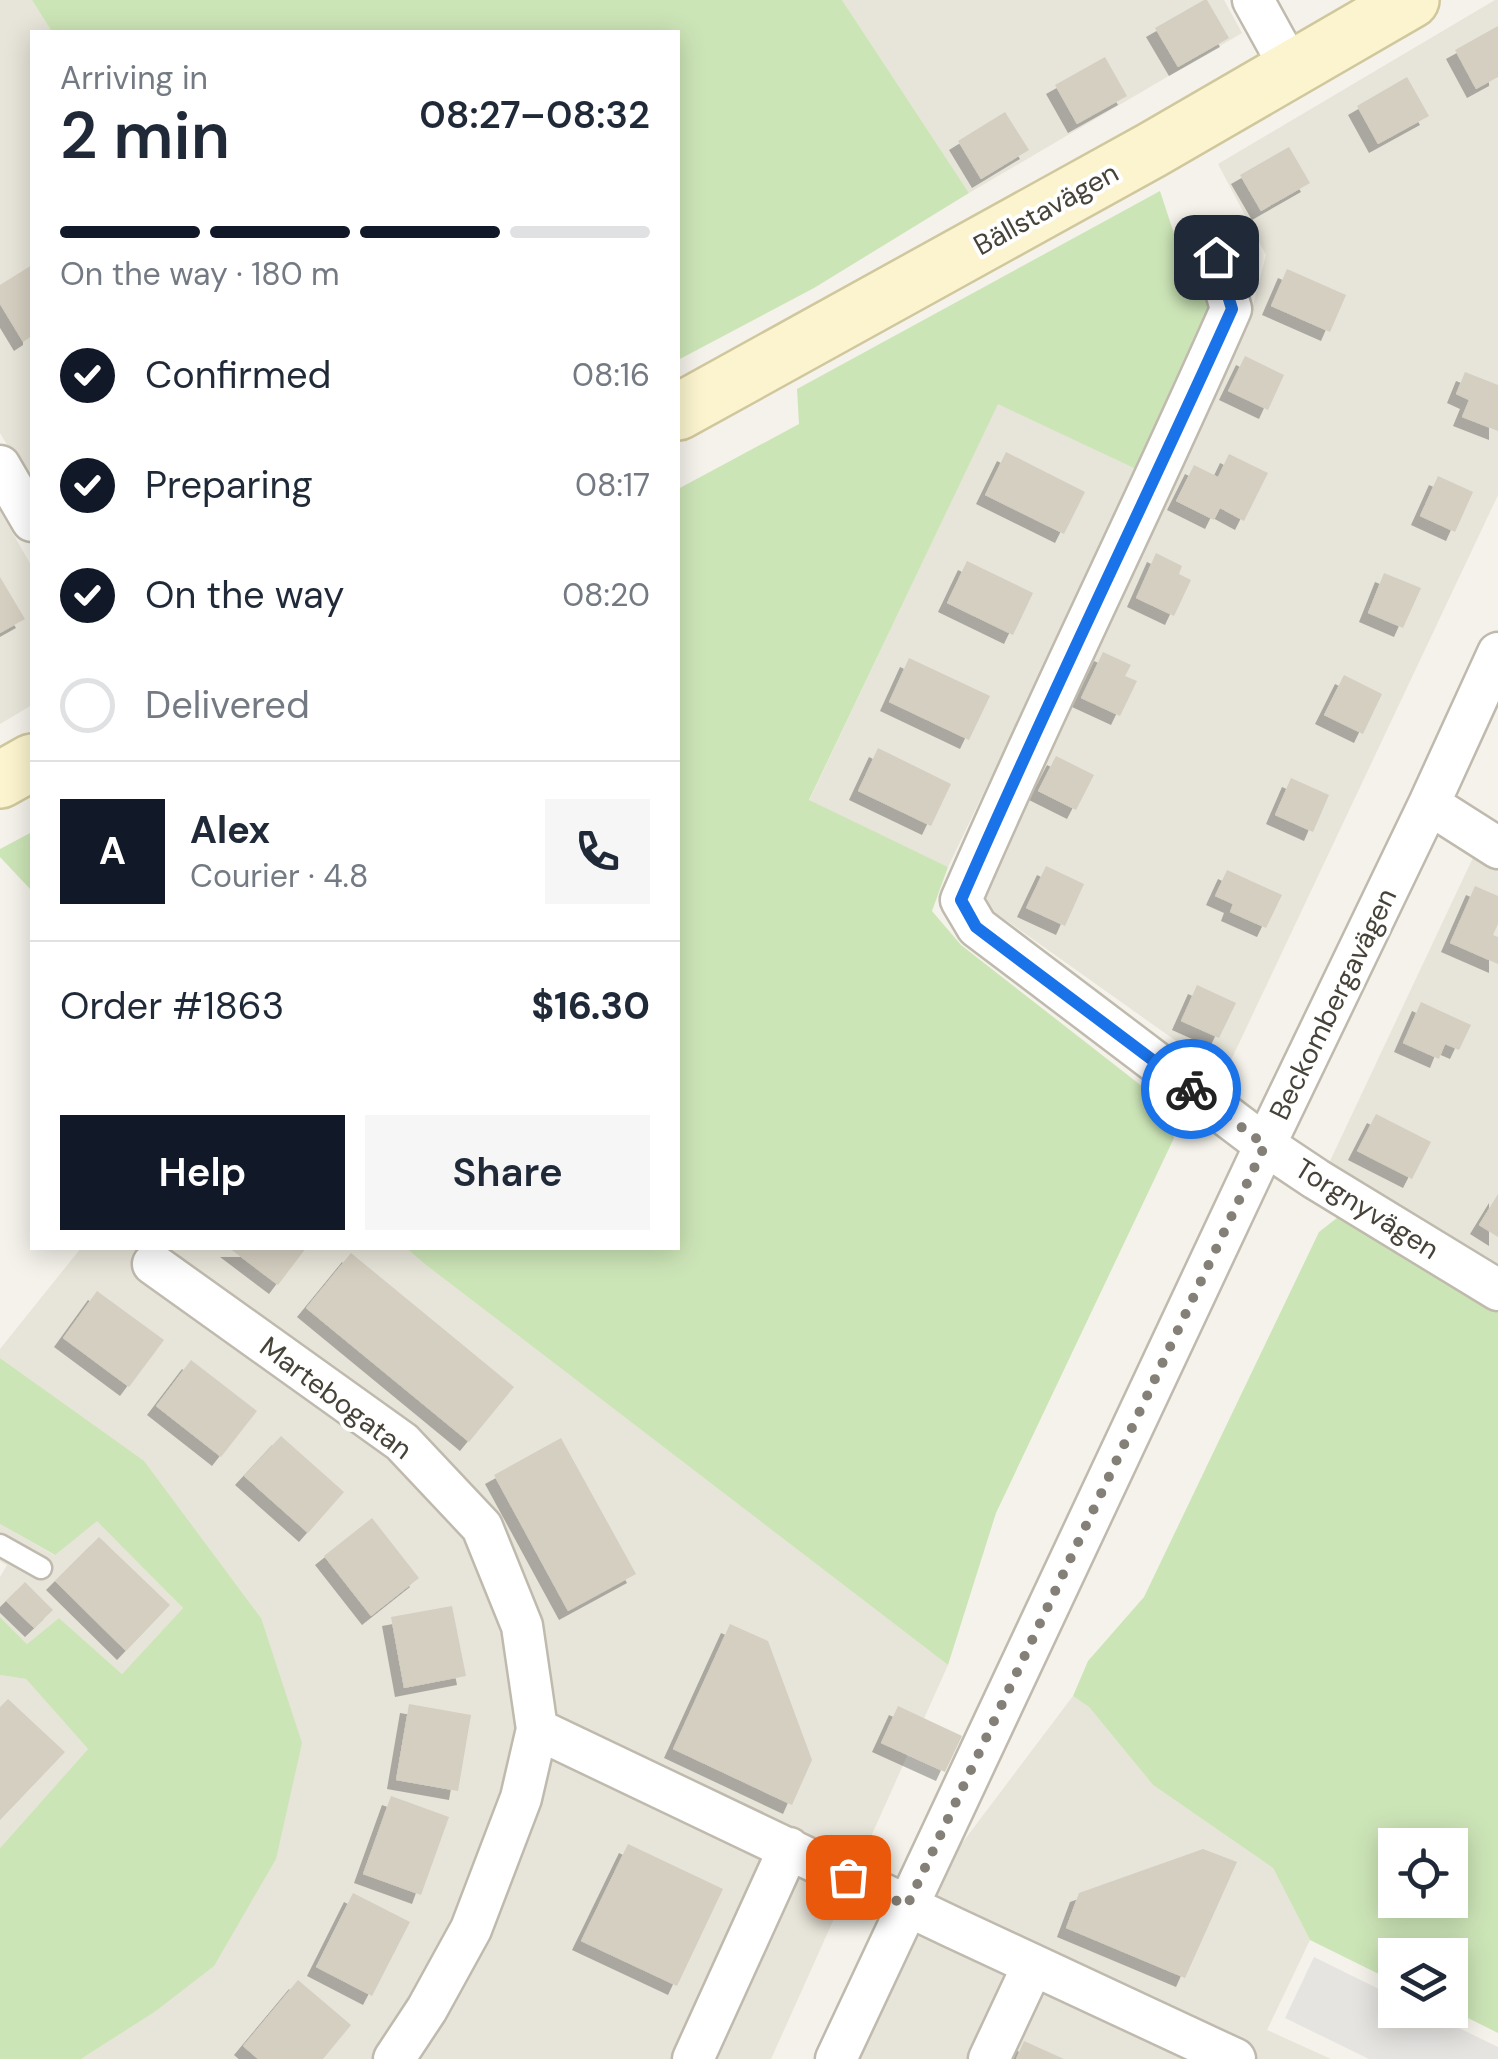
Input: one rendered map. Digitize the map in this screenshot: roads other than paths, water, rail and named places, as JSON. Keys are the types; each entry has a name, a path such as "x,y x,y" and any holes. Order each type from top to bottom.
{"street":[{"path":"1253,0 1291,69"},
{"name":"Bällstavägen","path":"680,411 1152,150 1291,69 1384,7"},
{"name":"Torgnyvägen","path":"1216,257 1232,309 961,900 976,927 1265,1145 1498,1290"},
{"path":"0,466 30,518"},
{"name":"Beckombergavägen","path":"836,2059 1498,654"},
{"path":"0,780 30,763"},
{"path":"1430,804 1498,848"},
{"name":"Martebogatan","path":"154,1264 402,1442 482,1527 522,1626 537,1729 521,1798 471,1930 394,2059"},
{"path":"537,1729 1235,2059"},
{"path":"693,2059 789,1848"},
{"path":"989,2059 1033,1965"}],"lane":[{"path":"0,1545 41,1568"}]}
